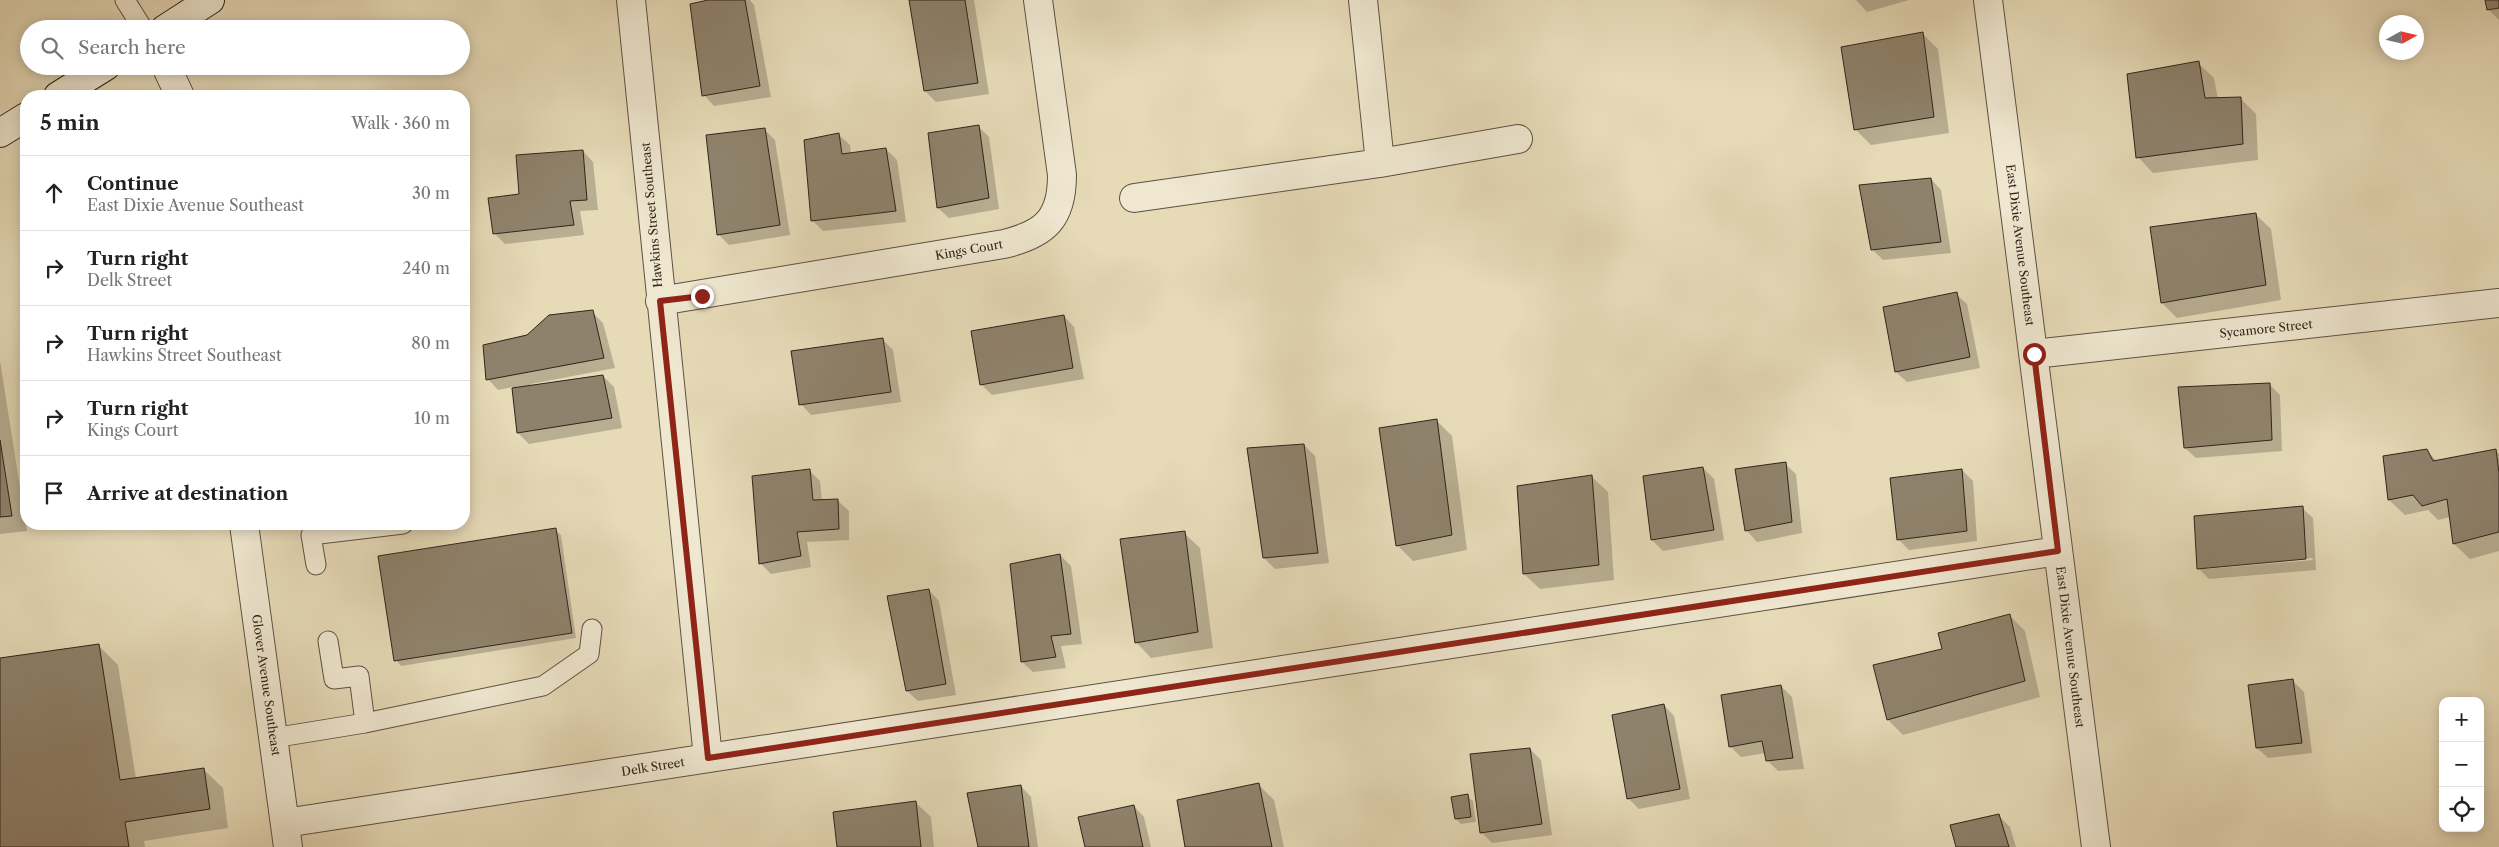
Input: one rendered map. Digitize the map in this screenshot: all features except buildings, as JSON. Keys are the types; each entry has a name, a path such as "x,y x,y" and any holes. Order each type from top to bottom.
{"street":[{"path":"179,20 210,0"},
{"name":"Hawkins Street Southeast","path":"631,0 660,301 708,758"},
{"name":"Kings Court","path":"660,301 1004,244 1026,239 1045,227 1056,214 1062,193 1062,175 1038,0"},
{"path":"1363,0 1380,162"},
{"name":"East Dixie Avenue Southeast","path":"1988,0 2096,847"},
{"path":"68,90 92,75"},
{"path":"170,75 177,90"},
{"path":"1134,198 1518,140"},
{"name":"Sycamore Street","path":"2034,354 2499,304"},
{"name":"Glover Avenue Southeast","path":"245,530 287,835"},
{"name":"Delk Street","path":"287,835 708,758 2058,551"}],"lane":[{"path":"125,0 138,20"},
{"path":"316,565 311,535 353,530"},
{"path":"273,738 364,723 543,686 589,654 592,628"},
{"path":"328,641 334,679 359,676 364,723"}],"route":[{"path":"702,296 660,301 708,758 2058,551 2034,354"}]}
